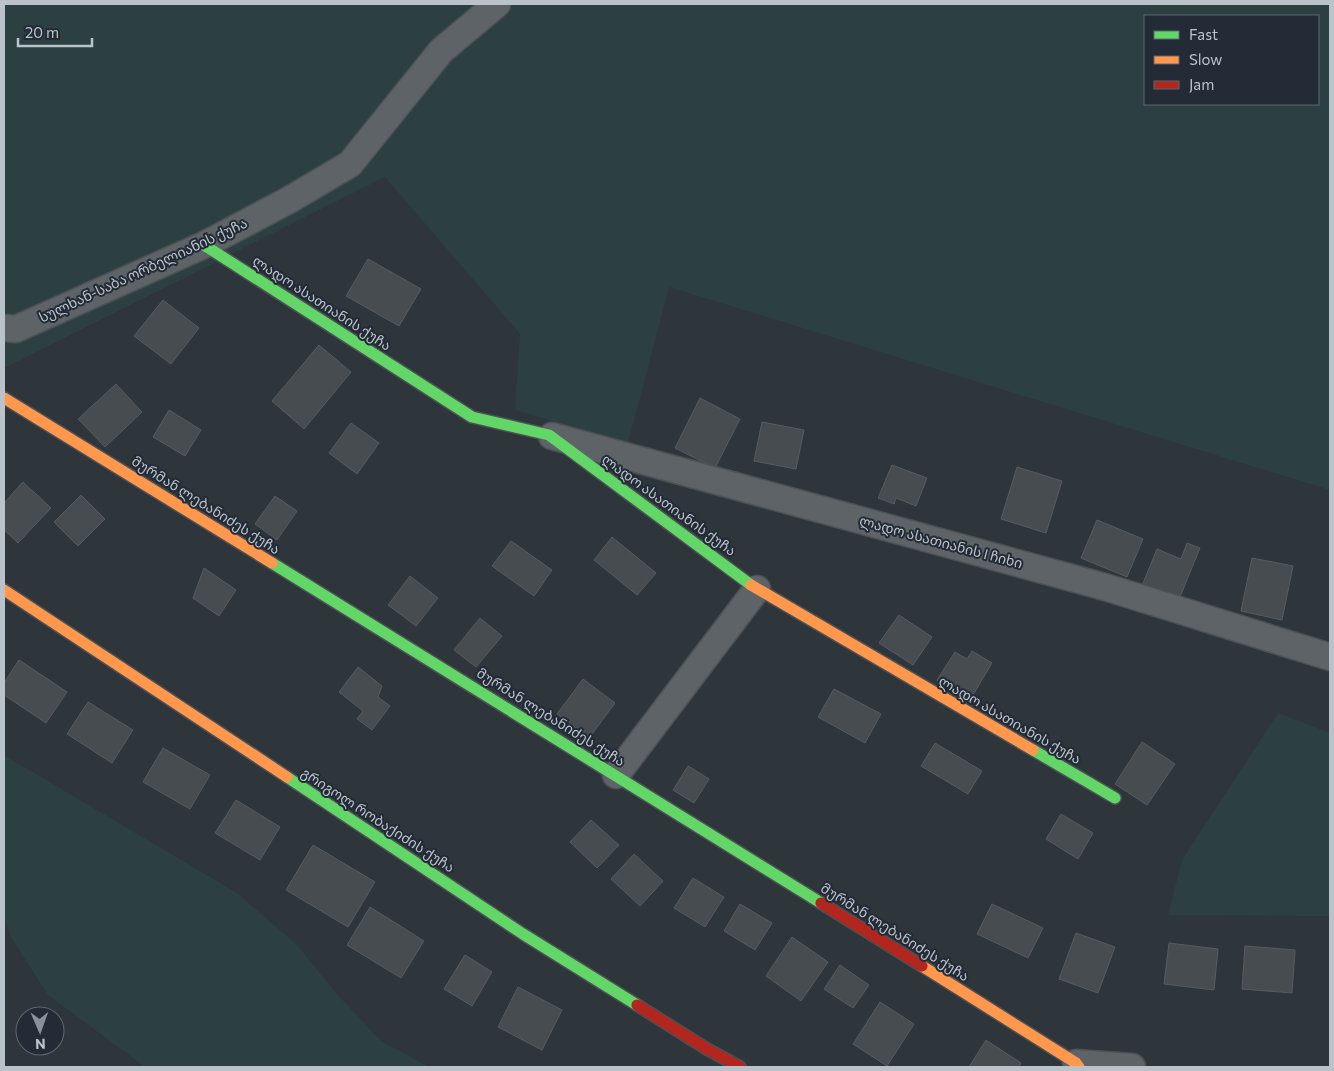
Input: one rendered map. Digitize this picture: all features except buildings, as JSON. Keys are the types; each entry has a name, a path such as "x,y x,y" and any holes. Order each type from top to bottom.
{"street":[{"name":"სულხან-საბა ორბელიანის ქუჩა","path":"4,328 16,329 204,245 289,200 350,164 441,51 497,4"},
{"name":"ლადო ასათიანის ქუჩა","path":"204,245 472,417 549,436 757,589 1115,798"},
{"name":"მურმან ლებანიძეს ქუჩა","path":"4,398 616,775 1078,1065"},
{"name":"ლადო ასათიანის I ჩიხი","path":"549,436 1105,587 1330,657"},
{"path":"616,775 757,589"},
{"name":"გრიგოლ რობაქიძის ქუჩა","path":"4,590 523,934 707,1049 740,1067"},
{"path":"1078,1065 1132,1067"}],"green space":[{"path":"4,4 1330,4 1330,490 669,287 628,443 515,410 520,334 385,177 7,367 4,366"},
{"path":"1278,713 1330,733 1330,916 1168,915 1182,860"},
{"path":"4,755 237,893 297,945 336,993 381,1041 429,1067 145,1067 48,995 11,937 4,917"}],"traffic: fast":[{"path":"204,245 472,417 549,435 751,585"},
{"path":"272,563 821,903"},
{"path":"1033,750 1115,798"},
{"path":"287,777 523,934 637,1005"}],"traffic: slow":[{"path":"4,398 272,563"},
{"path":"751,585 1033,750"},
{"path":"4,590 287,777"},
{"path":"922,966 1076,1063 1079,1067"}],"traffic: jam":[{"path":"821,903 922,966"},
{"path":"637,1005 707,1049 740,1067"}]}
